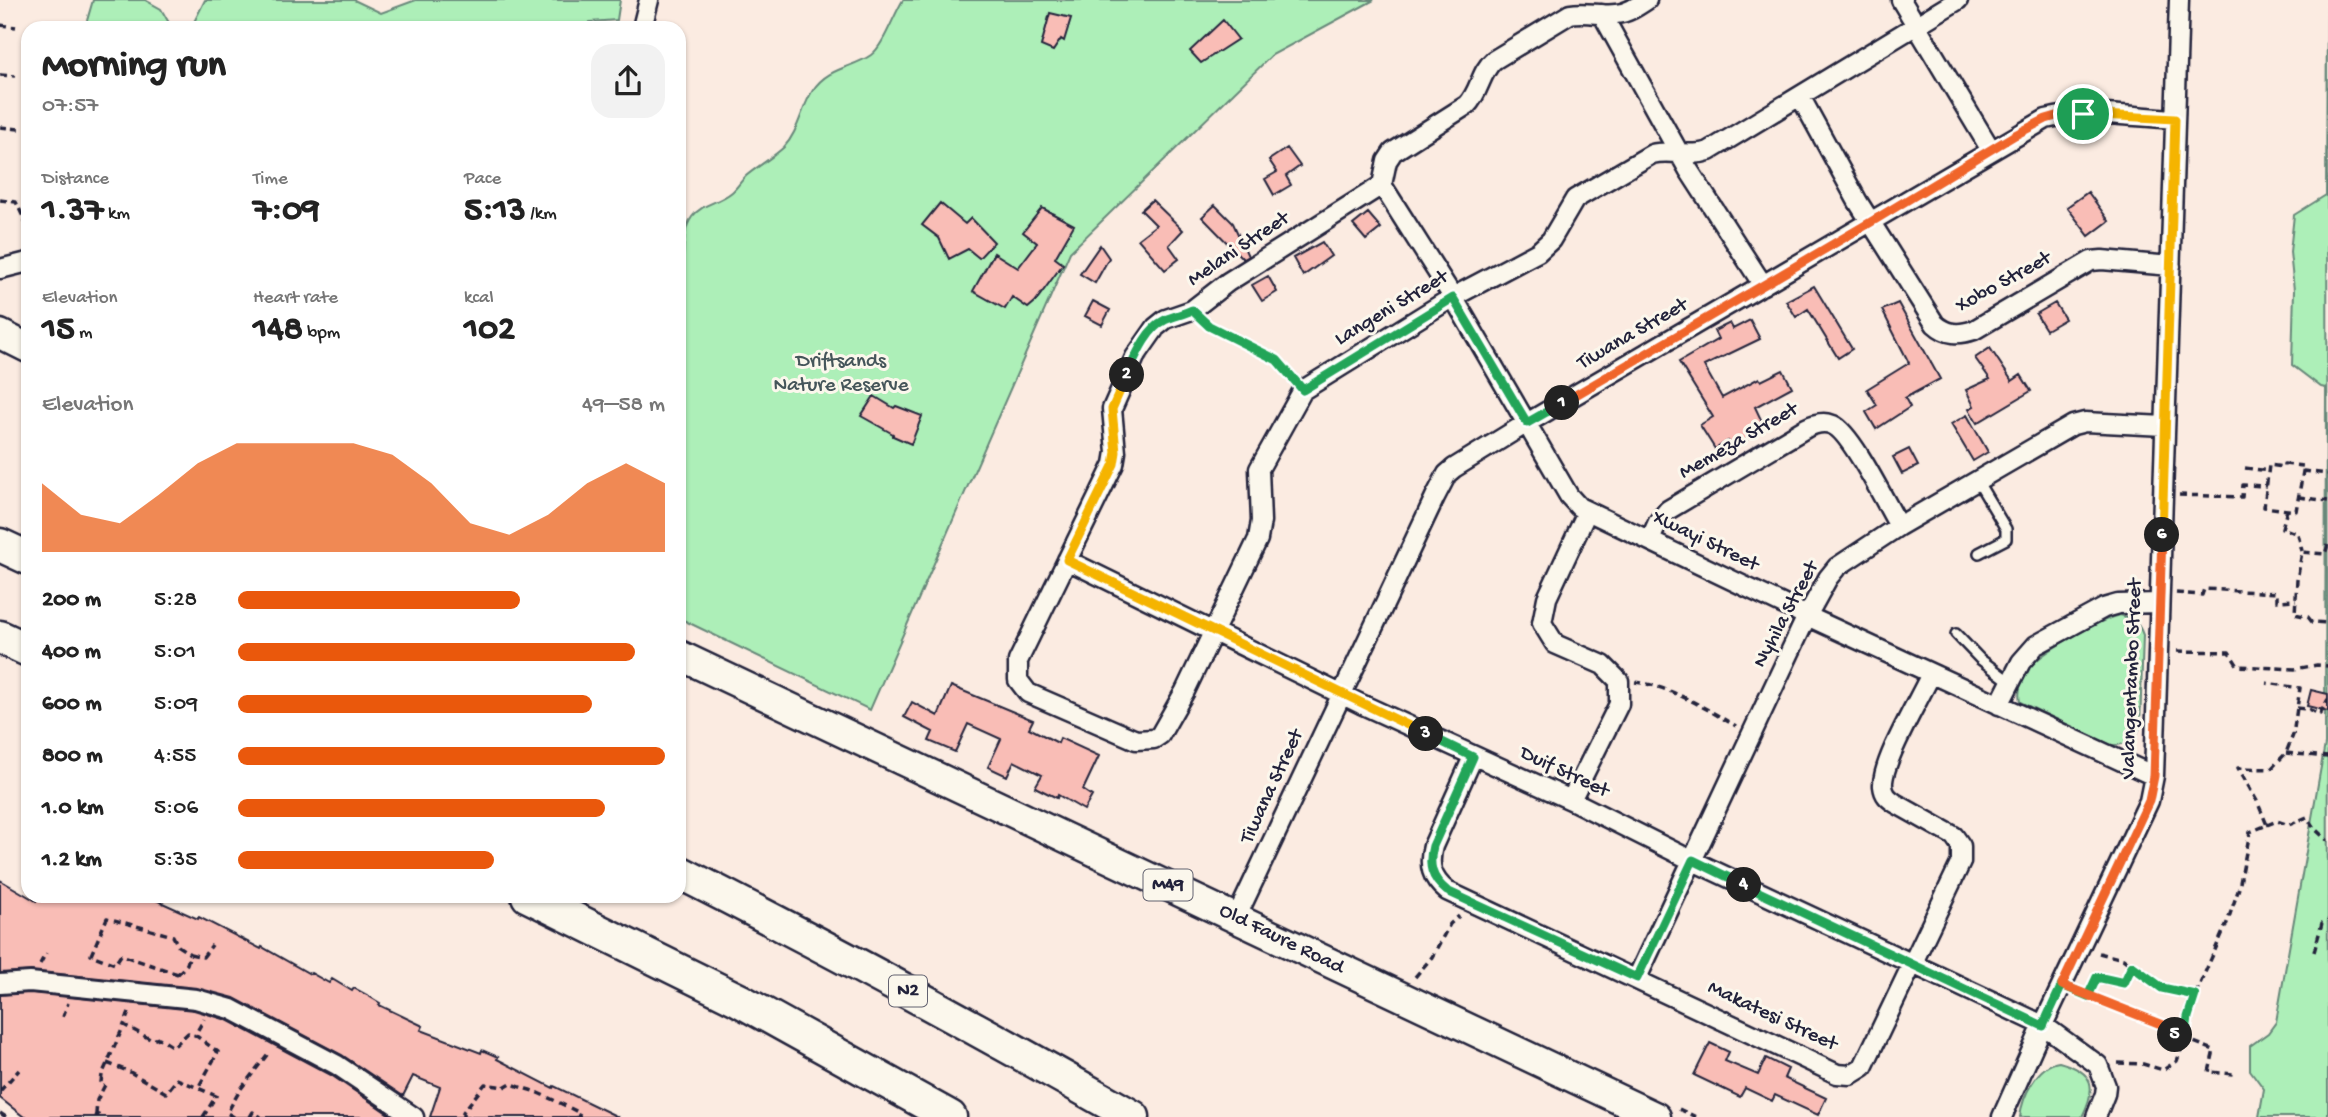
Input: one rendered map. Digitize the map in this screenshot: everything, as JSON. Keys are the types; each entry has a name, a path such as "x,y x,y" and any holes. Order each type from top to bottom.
{"highway":[{"path":"0,545 21,555"},
{"path":"0,637 21,647"},
{"name":"N2","path":"686,876 958,1017 1133,1117"},
{"path":"542,903 739,1000 950,1117"}],"main road":[{"path":"0,334 21,344"},
{"name":"Old Faure Road","path":"686,658 1656,1117"}],"street":[{"path":"644,21 649,0"},
{"path":"1382,185 1387,162 1396,148 1467,105 1486,69 1494,60 1570,14 1612,15 1626,12 1647,0"},
{"path":"1901,0 1991,150"},
{"name":"Langeni Street","path":"1018,680 1032,696 1136,740 1154,739 1166,728 1258,539 1261,522 1258,474 1261,464 1303,390 1453,298 1545,247 1578,196 1652,155 1662,152 1694,155 1709,151 1958,0"},
{"name":"Valangentambo Street","path":"2002,1117 2149,801 2154,776 2179,0"},
{"path":"1602,14 1679,154 1763,285"},
{"name":"Xobo Street","path":"1800,96 1858,202 1935,324 1942,330 1953,333 1974,330 2091,261 2171,266"},
{"name":"Tiwana Street","path":"1237,918 1447,474 1527,423 2046,119 2060,115 2175,119"},
{"name":"Xwayi Street","path":"1382,185 1578,507 2154,776"},
{"name":"Melani Street","path":"1018,680 1018,661 1114,464 1116,452 1112,409 1146,339 1161,322 1192,310 1228,282 1382,185"},
{"path":"0,268 21,264"},
{"name":"Memeza Street","path":"1650,540 1658,522 1668,510 1806,428 1821,423 1831,424 1848,438 1899,526"},
{"name":"Nyhila Street","path":"1637,978 1807,616 1833,570 1899,526 1978,482 2065,428 2079,423 2164,426"},
{"path":"1571,800 1619,704 1619,681 1603,666 1555,644 1542,623 1547,598 1587,513"},
{"name":"Duif Street","path":"1067,560 1473,757 1571,800 2043,1026 2098,1065"},
{"path":"1999,705 2009,681 2027,653 2036,645 2104,608 2159,598"},
{"name":"Makatesi Street","path":"1473,757 1433,846 1431,870 1437,883 1447,891 1844,1076 1855,1074 1863,1067 1963,854 1954,836 1895,803 1886,797 1883,789 1885,767 1931,674"},
{"path":"0,984 30,982 172,996 213,1003 231,1009 337,1065 414,1117"},
{"path":"2096,1117 2106,1086 2098,1065"}],"lane":[{"path":"1978,482 2008,536 1979,553"},
{"path":"1956,634 1980,659 2009,681"}],"path":[{"path":"0,25 16,27"},
{"path":"0,75 15,76"},
{"path":"0,127 19,129"},
{"path":"0,200 16,202 21,212"},
{"path":"1192,310 1209,326 1277,360 1303,390"},
{"path":"2269,465 2304,466 2296,510 2264,507 2269,471 2269,465"},
{"path":"2245,468 2269,471"},
{"path":"2303,471 2328,474"},
{"path":"2162,495 2242,497 2243,485 2267,486"},
{"path":"2299,497 2328,501"},
{"path":"2287,510 2282,528 2298,534 2302,552 2295,614 2308,617 2312,622 2328,623"},
{"path":"2302,552 2325,554 2328,545"},
{"path":"2159,598 2202,595 2204,589 2231,589 2277,593 2277,601 2297,600"},
{"path":"2157,653 2188,650 2229,652 2238,666 2295,669 2328,667"},
{"path":"1619,681 1646,683 1682,697 1751,735"},
{"path":"2266,683 2300,688 2293,735 2286,753 2271,769 2238,768 2267,825"},
{"path":"2297,708 2320,714 2327,708 2328,699"},
{"path":"2286,753 2328,757"},
{"path":"2098,1065 2120,1062 2143,1064 2163,1070 2177,1061 2195,995 2227,923 2239,888 2250,832 2277,821 2289,825 2307,817 2328,841"},
{"path":"1411,981 1432,957 1450,924 1475,904"},
{"path":"178,974 121,955 115,964 90,956 107,918 173,936 178,946 190,954 203,957 212,946"},
{"path":"2314,953 2322,923 2328,920"},
{"path":"2080,947 2123,959 2162,988 2195,995"},
{"path":"172,996 178,974 187,964 190,954"},
{"path":"2088,996 2097,977 2124,983 2132,966"},
{"path":"2062,985 2171,1028 2171,1033 2214,1050 2209,1072 2234,1074"},
{"path":"103,1117 96,1116 97,1100 106,1085 100,1082 135,993"},
{"path":"195,1035 213,1003"},
{"path":"124,1026 152,1040 159,1038 173,1047 188,1033 219,1052 198,1088"},
{"path":"234,1117 227,1113 233,1101 282,1035"},
{"path":"107,1063 130,1072 166,1093 177,1079 216,1096 203,1117"},
{"path":"0,1091 19,1070"},
{"path":"463,1117 463,1112 485,1084 504,1087 511,1083 524,1090 536,1091 580,1113 578,1117"},
{"path":"250,1117 253,1112 261,1117"},
{"path":"0,1113 6,1117"}],"green space":[{"path":"93,0 145,0 161,9 168,21 87,21"},
{"path":"205,0 354,0 381,13 416,0 620,0 617,20 604,21 194,21"},
{"name":"Driftsands Nature Reserve","path":"903,0 1374,0 1272,55 1070,252 870,710 686,621 686,231 692,217 700,209 732,192 746,176 784,147 819,82 833,72 871,55 884,38"},
{"path":"2327,0 2328,1117 2259,1117 2264,1089 2250,1070 2250,1046 2268,1033 2276,1022 2325,744 2326,388 2292,365 2294,290 2290,252 2294,215 2326,195"},
{"path":"2120,615 2134,622 2143,635 2140,727 2132,739 2111,745 2020,702 2022,681 2034,663 2075,635"},
{"path":"2059,1062 2080,1071 2090,1082 2090,1097 2082,1117 2020,1117 2032,1083 2044,1069"}],"building":[{"path":"1050,13 1071,18 1064,41 1061,39 1053,51 1041,46"},
{"path":"1223,20 1238,39 1201,63 1190,51"},
{"path":"1287,148 1300,166 1286,176 1291,185 1274,195 1265,179 1277,172 1269,160"},
{"path":"2088,192 2109,221 2089,236 2067,207"},
{"path":"1152,200 1183,230 1169,245 1179,259 1165,270 1138,239 1156,225 1141,210"},
{"path":"940,203 965,224 971,218 994,242 979,258 968,249 949,259 939,238 922,225"},
{"path":"1215,205 1233,223 1248,256 1243,259 1202,217"},
{"path":"1042,208 1074,225 1055,258 1063,264 1035,302 1028,308 1012,297 1005,309 973,291 994,253 1018,268 1037,243 1023,232"},
{"path":"1368,213 1381,228 1366,240 1353,225"},
{"path":"1322,242 1331,256 1303,276 1293,258"},
{"path":"1100,245 1109,258 1095,283 1080,274"},
{"path":"1268,276 1277,292 1262,301 1252,285"},
{"path":"1814,286 1852,349 1838,358 1808,309 1796,317 1786,301"},
{"path":"1093,301 1110,310 1102,325 1085,316"},
{"path":"1898,303 1940,379 1905,398 1910,407 1876,429 1866,412 1877,405 1867,389 1909,363 1882,310"},
{"path":"2055,303 2065,319 2046,330 2036,314"},
{"path":"1750,320 1760,339 1704,366 1722,398 1759,378 1761,381 1783,370 1792,387 1755,407 1765,428 1733,448 1728,441 1715,449 1700,425 1713,417 1679,362 1718,339 1714,331 1730,323 1733,329"},
{"path":"1990,348 2012,381 2021,375 2031,391 1977,423 1969,409 1974,406 1966,390 1990,379 1975,358"},
{"path":"874,396 894,408 896,406 922,416 911,444 861,416"},
{"path":"1967,415 1988,452 1973,461 1951,424"},
{"path":"1909,449 1918,466 1902,474 1893,457"},
{"path":"951,686 1033,720 1029,728 1058,743 1060,738 1099,756 1083,790 1092,796 1084,810 1058,795 1057,798 1035,787 1042,775 1014,761 1007,776 988,767 1001,739 968,724 955,752 929,741 933,732 904,717 912,702 938,716"},
{"path":"2311,690 2328,694 2328,711 2307,706"},
{"path":"0,880 21,892 21,903 163,903 198,919 199,917 261,949 262,947 329,983 332,979 352,991 354,988 380,1003 379,1005 423,1026 421,1030 498,1057 497,1059 553,1088 554,1086 618,1117 430,1117 440,1087 413,1076 403,1096 342,1055 234,998 197,988 31,971 0,973"},
{"path":"30,993 194,1010 227,1020 331,1075 393,1117 24,1117 0,1098 0,995"},
{"path":"1710,1043 1729,1052 1725,1061 1758,1075 1766,1058 1788,1069 1784,1078 1826,1098 1818,1115 1775,1095 1772,1101 1745,1088 1740,1097 1694,1075"}],"route":[{"path":"2083,114 2046,119 2015,135 1527,423 1453,298 1303,390 1277,360 1209,326 1192,310 1166,319 1146,339 1113,405 1111,418 1116,452 1114,464 1067,560 1473,757 1433,846 1431,870 1437,883 1447,891 1637,978 1693,860 2043,1026 2062,985 2088,996 2097,977 2124,983 2132,966 2162,988 2195,995 2185,1039 2171,1033 2171,1028 2141,1018 2128,1011 2074,991 2062,985 2149,801 2154,776 2175,119 2083,114"}]}
